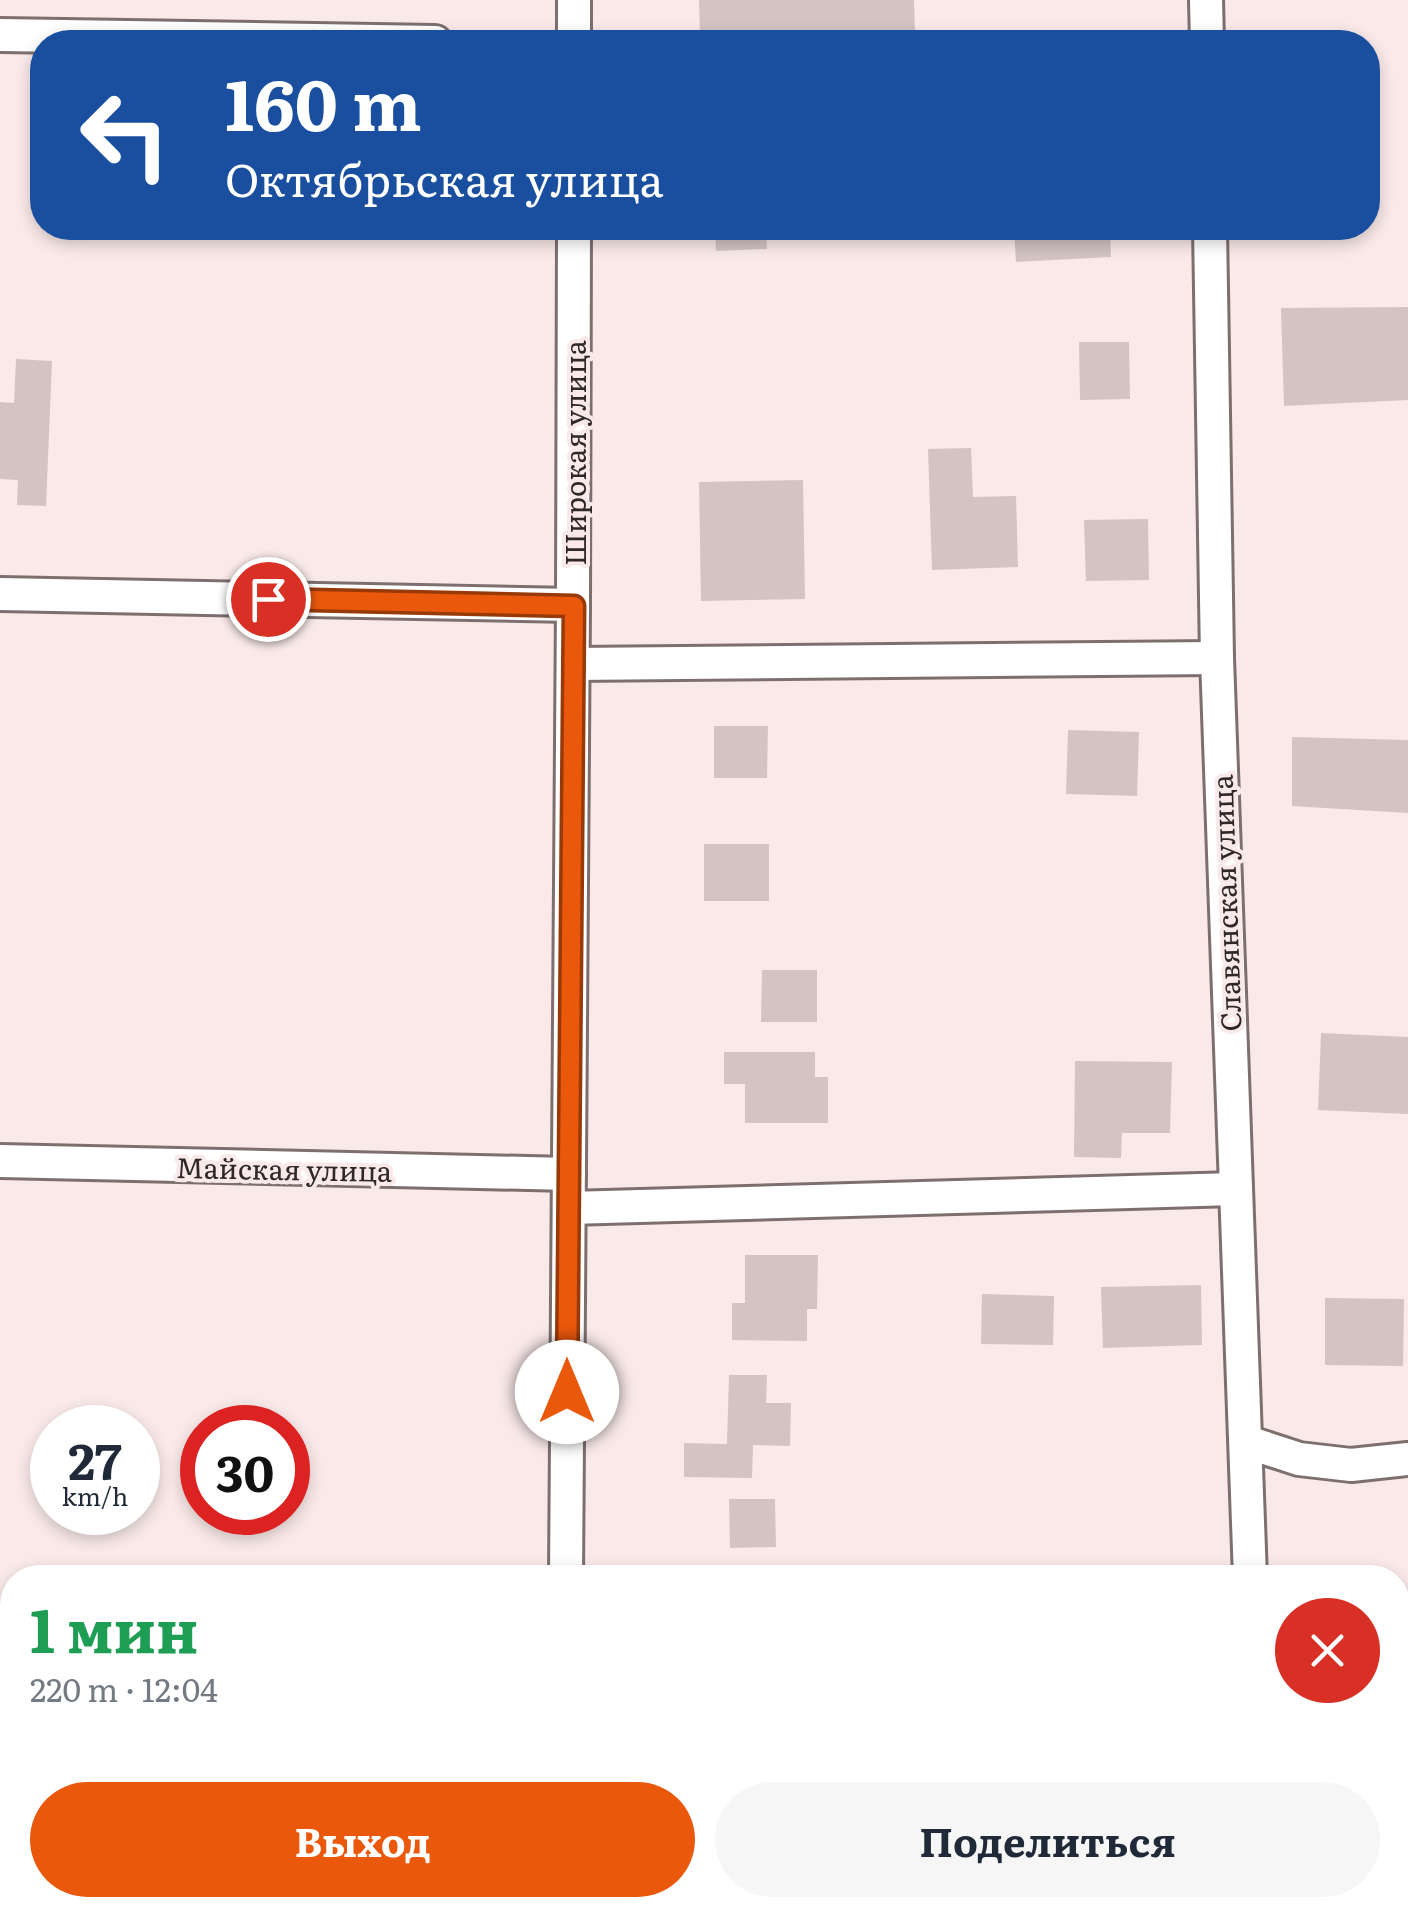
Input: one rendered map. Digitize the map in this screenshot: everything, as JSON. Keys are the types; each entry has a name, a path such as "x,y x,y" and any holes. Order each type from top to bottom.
{"street":[{"path":"574,0 574,30"},
{"path":"1206,0 1207,30"},
{"path":"0,35 30,35"},
{"name":"Широкая улица","path":"566,1565 574,240"},
{"name":"Славянская улица","path":"1210,240 1216,658 1250,1565"},
{"path":"0,594 574,606"},
{"path":"573,664 1216,658"},
{"name":"Майская улица","path":"0,1161 569,1174"},
{"path":"569,1208 1235,1189"},
{"path":"1247,1442 1299,1459 1351,1465 1408,1459"}],"building":[{"path":"699,0 914,0 915,30 700,30"},
{"path":"716,240 767,240 767,249 716,251"},
{"path":"1015,240 1110,240 1111,257 1016,262"},
{"path":"1408,307 1408,400 1284,406 1281,308"},
{"path":"1079,342 1129,342 1130,399 1080,400"},
{"path":"16,359 52,361 46,506 17,505 18,480 0,479 0,402 14,403"},
{"path":"971,448 973,497 1016,496 1018,567 932,570 928,449"},
{"path":"803,480 805,599 701,601 699,482"},
{"path":"1148,519 1149,580 1086,581 1084,520"},
{"path":"714,726 768,726 767,778 714,778"},
{"path":"1068,730 1139,732 1137,796 1066,794"},
{"path":"1292,737 1408,740 1408,813 1292,806"},
{"path":"704,844 769,844 769,901 704,901"},
{"path":"762,970 817,970 817,1022 761,1022"},
{"path":"1321,1033 1408,1037 1408,1114 1318,1110"},
{"path":"724,1052 815,1052 815,1077 828,1077 828,1123 745,1123 745,1084 724,1084"},
{"path":"1075,1061 1172,1062 1170,1133 1122,1133 1121,1158 1074,1157"},
{"path":"745,1255 818,1255 817,1309 807,1309 807,1341 732,1340 732,1303 745,1303"},
{"path":"1201,1285 1202,1345 1103,1348 1101,1287"},
{"path":"982,1294 1054,1296 1053,1345 981,1344"},
{"path":"1325,1298 1404,1299 1403,1366 1325,1365"},
{"path":"729,1375 767,1375 766,1403 791,1403 790,1446 753,1445 752,1478 684,1477 684,1443 727,1444"},
{"path":"729,1499 775,1499 776,1547 730,1548"}],"route":[{"path":"268,599 574,606 567,1392"}]}
